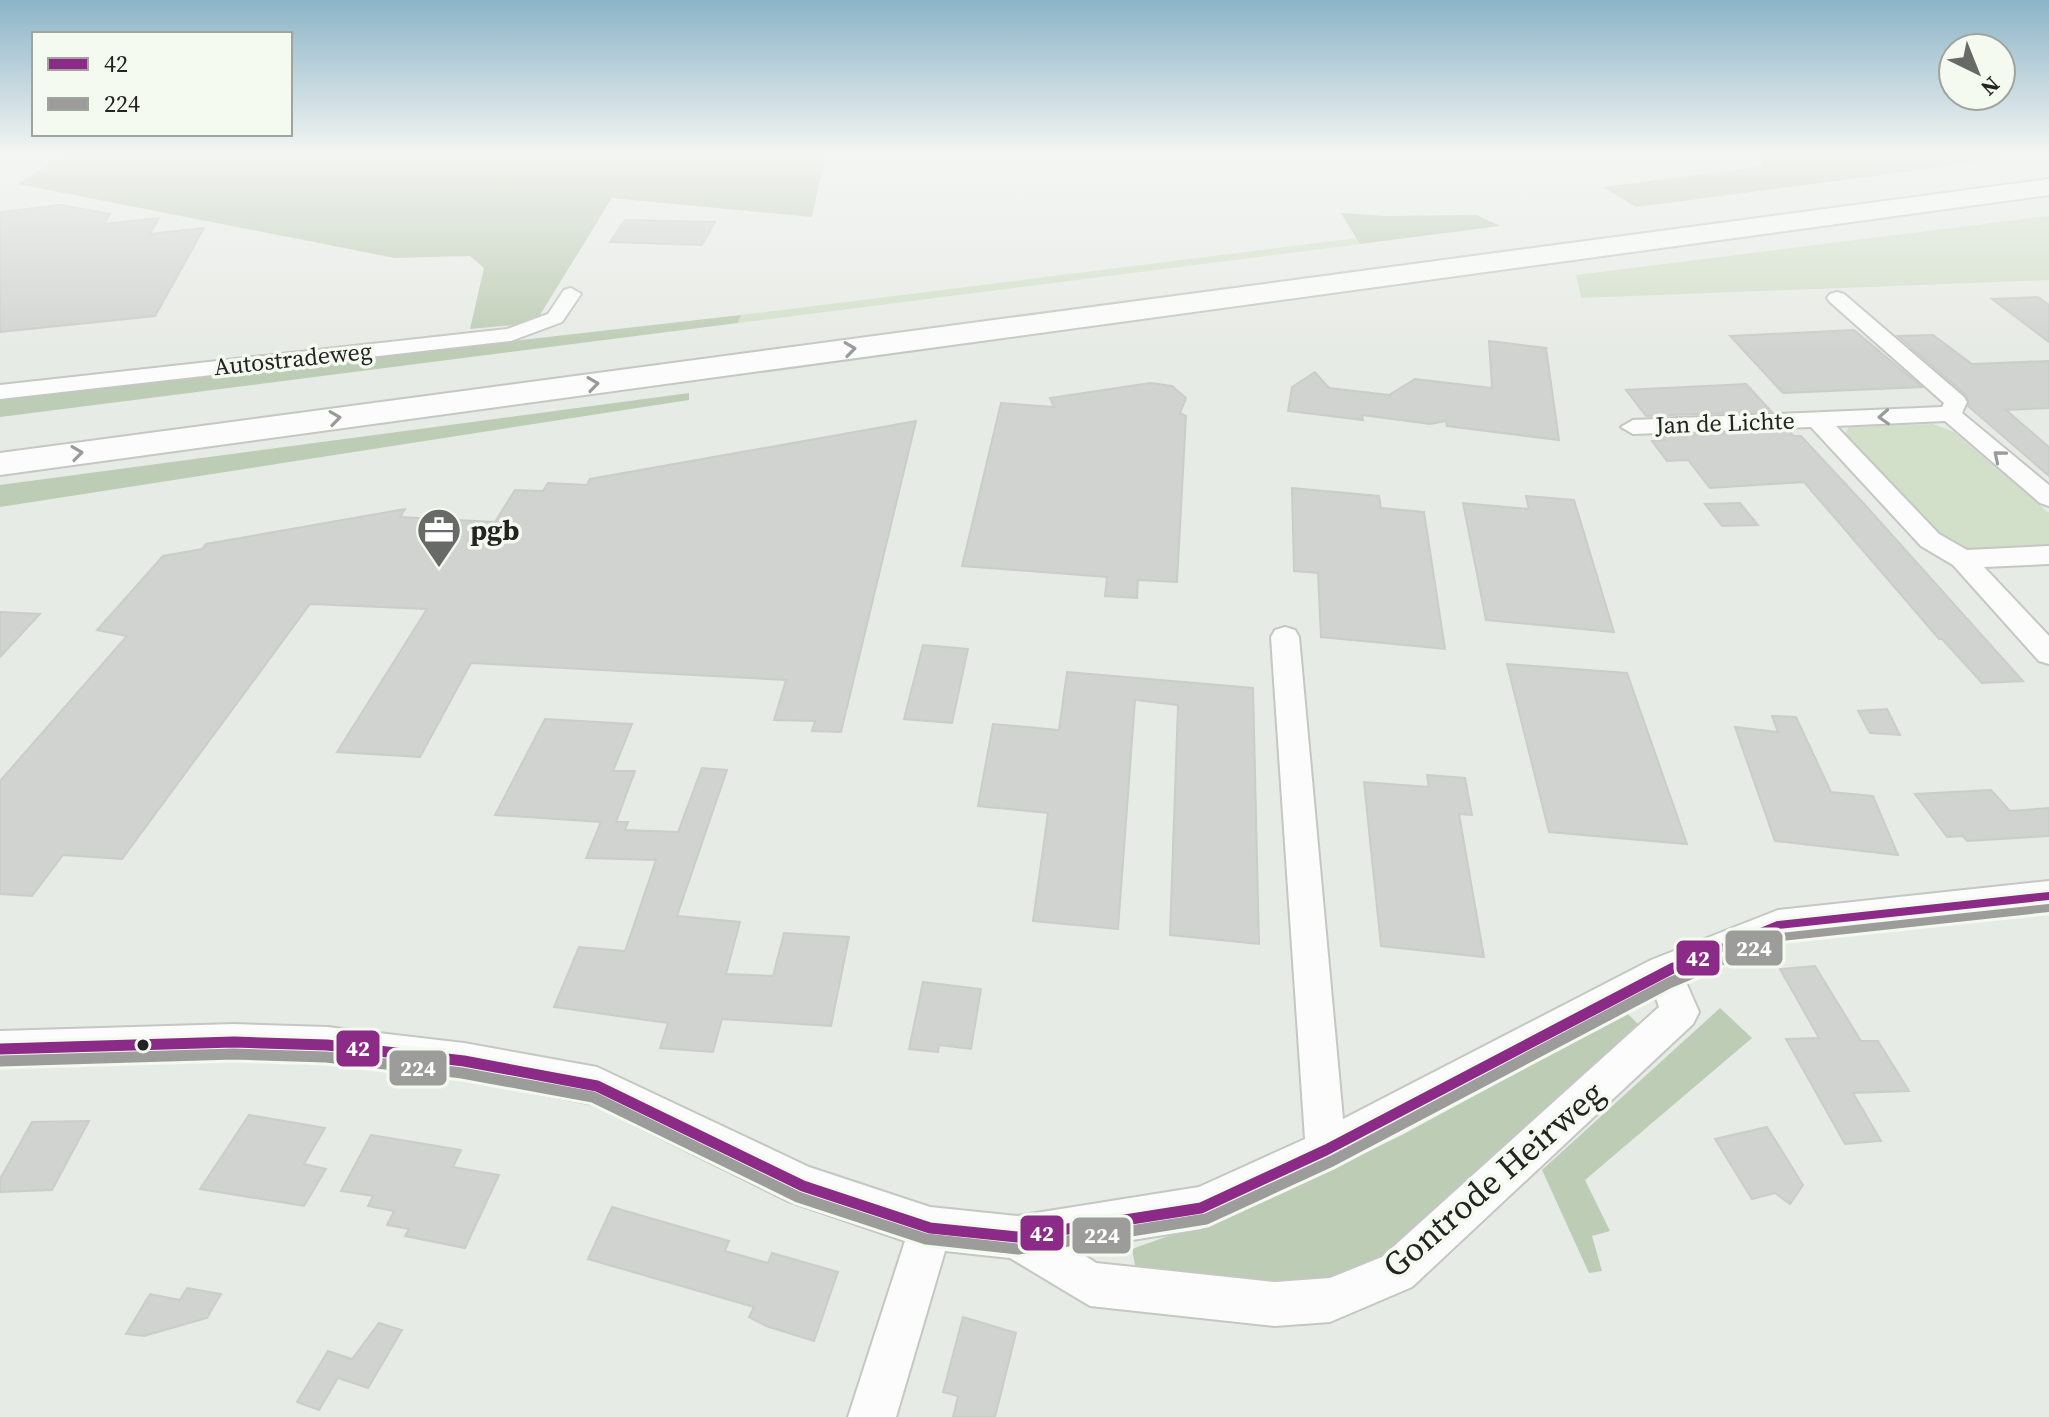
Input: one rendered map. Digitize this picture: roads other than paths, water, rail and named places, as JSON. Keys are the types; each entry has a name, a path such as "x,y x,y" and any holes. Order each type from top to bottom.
{"highway":[{"path":"47,429 1639,219"},
{"path":"0,464 1811,219"}],"street":[{"name":"Autostradeweg","path":"0,392 511,335 555,318 571,294"},
{"path":"1837,298 2049,498"},
{"name":"Jan de Lichte","path":"1633,427 1817,420 1953,408"},
{"name":"Jan de Lichte","path":"1817,420 1930,540 1962,559 2049,654"},
{"path":"1962,559 2049,555"},
{"path":"1285,637 1326,1150"},
{"name":"Gontrode Heirweg","path":"0,1049 234,1042 327,1045 464,1061 597,1086 803,1186 930,1228 1017,1237 1201,1208 1326,1150 1664,972 1778,925 2049,896"},
{"name":"Gontrode Heirweg","path":"1017,1237 1090,1284 1275,1304 1330,1300 1397,1272 1680,1012 1664,972"},
{"path":"872,1417 930,1228"}],"place":[{"name":"pgb","path":"439,569"}]}
